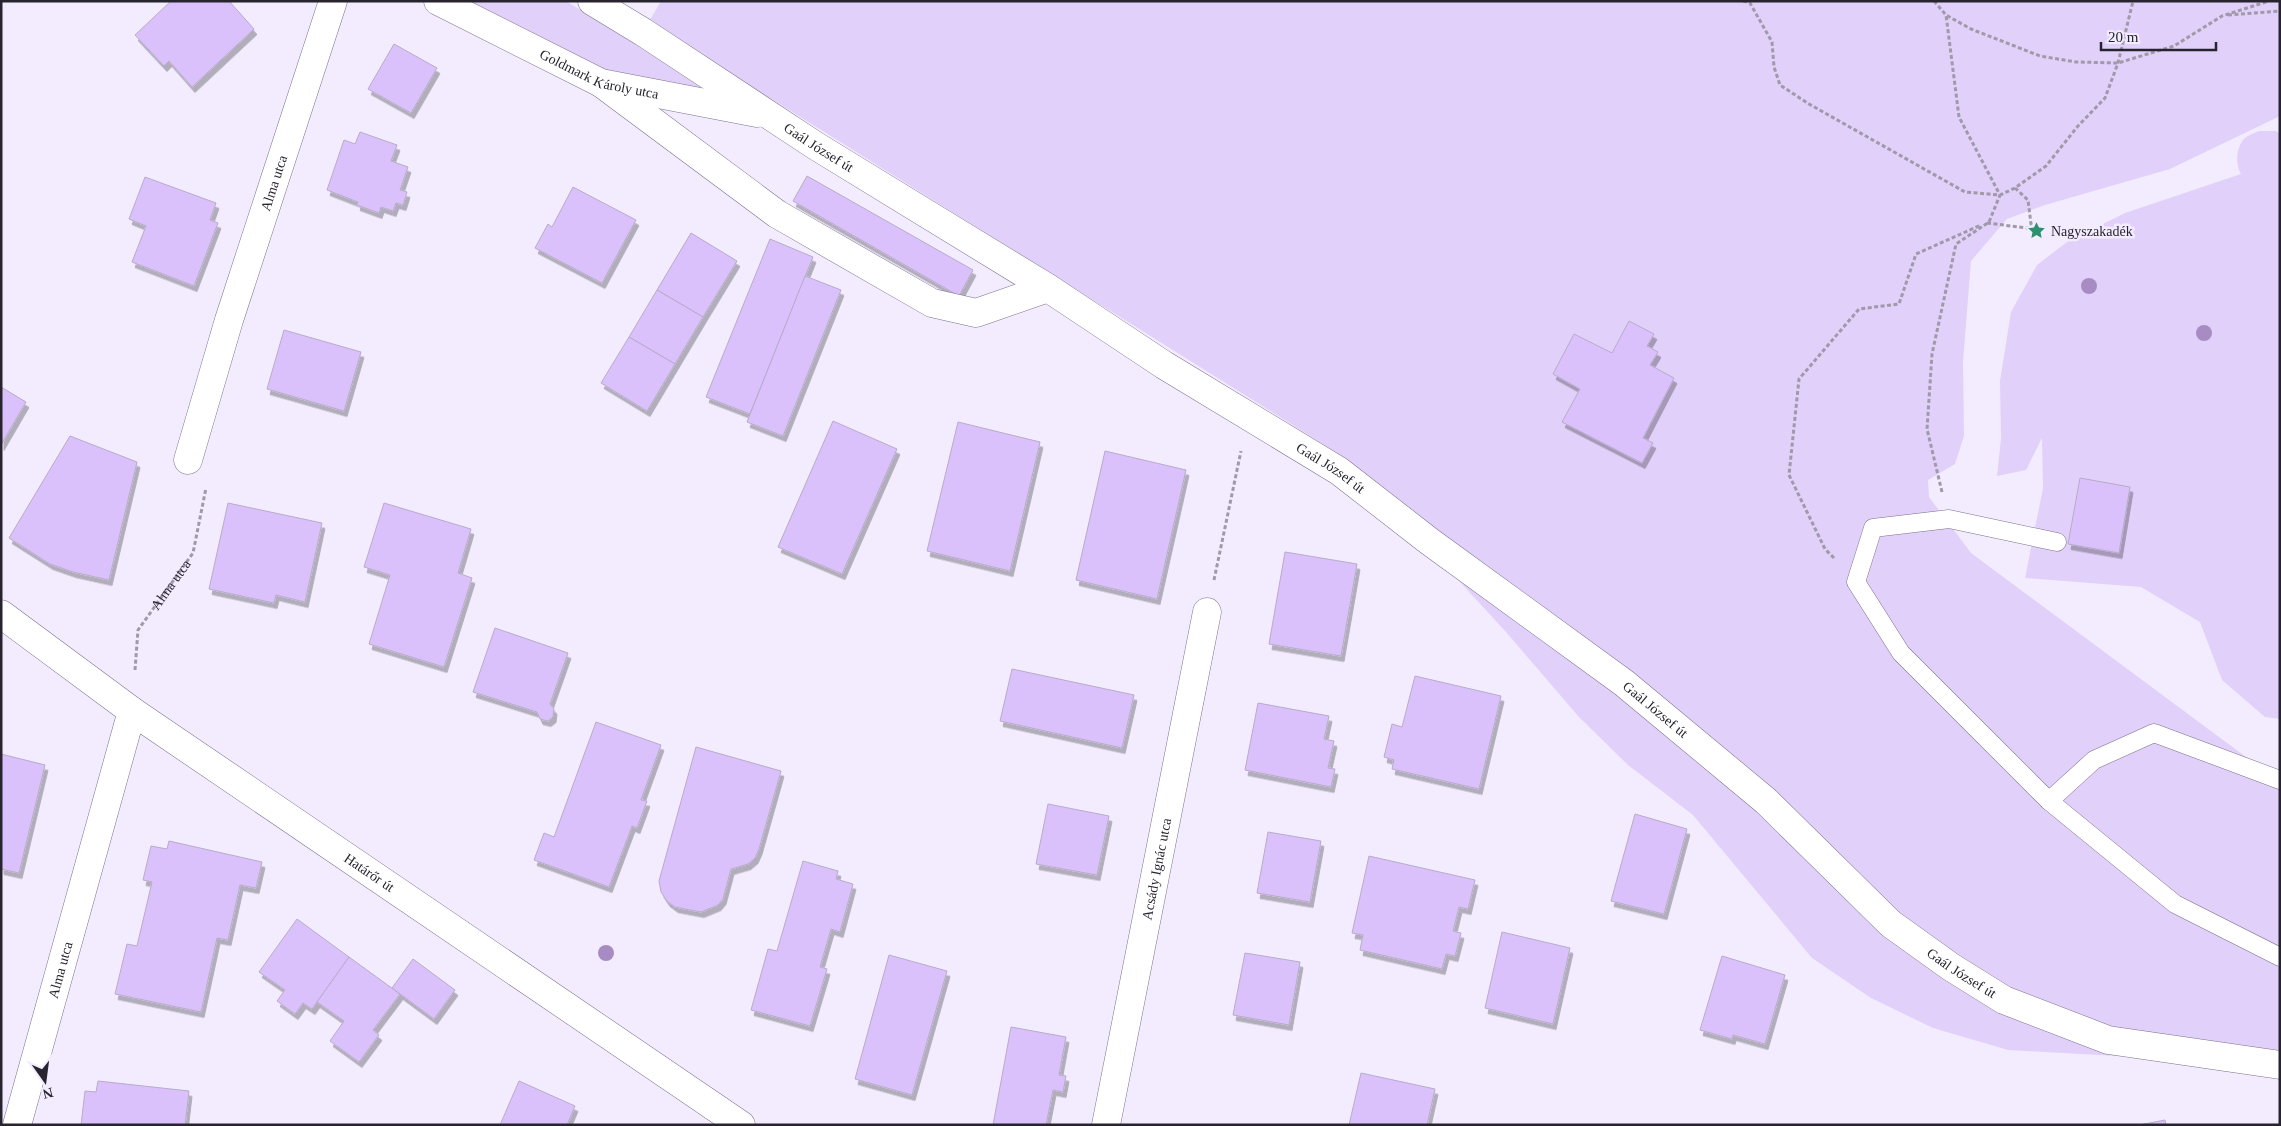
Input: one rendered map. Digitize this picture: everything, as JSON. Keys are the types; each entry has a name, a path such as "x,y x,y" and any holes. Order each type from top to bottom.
{"street":[{"name":"Alma utca","path":"188,460 229,320 333,1"},
{"name":"Goldmark Károly utca","path":"438,1 601,83 769,115"},
{"name":"Gaál József út","path":"592,1 816,146 1048,288 1164,364 1339,471 1429,541 1624,682 1766,800 1891,924 2004,1000 2108,1040 2280,1065"},
{"path":"601,83 777,214 932,303 976,313 1048,288"},
{"name":"Acsády Ignác utca","path":"1106,1125 1207,612"},
{"name":"Határőr út","path":"1,614 132,711 741,1125"},
{"name":"Alma utca","path":"17,1125 132,711"}],"lane":[{"path":"2057,542 1948,519 1873,528 1856,582 1901,653 2049,801 2175,904 2280,957"},
{"path":"2049,801 2094,760 2154,732 2280,780"}],"path":[{"path":"1743,1 1750,3 1772,42 1774,67 1780,85 1809,104 1965,192 2000,195 2015,188 2046,166 2078,126 2105,98 2118,63 2133,1"},
{"path":"1934,1 1946,15 1971,29 2040,56 2076,62 2118,63 2174,46 2222,16 2269,1"},
{"path":"2222,16 2280,12"},
{"path":"1946,15 1959,117 2000,195 1989,222 1956,244 1932,354 1927,429 1948,519"},
{"path":"1856,582 1826,549 1789,475 1799,378 1859,309 1900,304 1916,254 1989,222 2035,229 2032,224 2028,200 2015,188"},
{"path":"1207,612 1248,416"},
{"name":"Alma utca","path":"132,711 138,630 193,553 209,473 188,460"}],"shaded area":[{"path":"470,1 566,1 634,43 643,32 661,1 2280,1 2280,116 2170,169 2045,205 2007,219 1971,261 1963,362 1964,436 1955,464 1928,480 1929,497 1971,553 2246,757 2280,779 2280,1065 2008,1050 1933,1028 1871,998 1812,958 1693,815 1628,765 1579,717 1506,632 1347,459 770,98 603,76 586,62"},
{"path":"2259,131 2276,131 2280,134 2280,719 2265,717 2222,680 2200,622 2141,587 2025,578 2043,488 2042,438 2026,470 1997,476 2001,439 2000,381 2011,312 2037,265 2067,242 2125,213 2241,174 2237,161 2239,147 2249,135"}],"building":[{"path":"171,1 229,1 254,29 192,87 169,61 164,66 135,35"},
{"path":"394,44 437,68 411,113 368,89"},
{"path":"360,132 397,145 391,161 408,167 400,190 407,192 403,205 396,203 393,211 381,207 379,213 357,205 358,202 327,190 344,140 355,144"},
{"path":"807,176 973,270 959,296 793,201"},
{"path":"145,177 216,203 210,220 218,223 194,286 132,262 146,226 129,219"},
{"path":"573,187 636,220 602,283 535,248 548,224 552,227"},
{"path":"691,233 737,261 703,317 657,290"},
{"path":"770,239 813,257 750,414 706,397"},
{"path":"805,276 841,290 783,436 747,422"},
{"path":"657,290 703,317 675,364 629,337"},
{"path":"1629,321 1654,334 1647,346 1658,352 1650,365 1674,378 1643,438 1653,443 1642,463 1562,422 1580,389 1553,374 1574,334 1612,353"},
{"path":"284,330 361,352 344,411 267,389"},
{"path":"629,337 675,364 647,411 601,383"},
{"path":"1,387 26,402 1,445"},
{"path":"833,421 897,449 842,574 778,547"},
{"path":"958,422 1040,442 1010,571 927,551"},
{"path":"70,436 137,462 109,580 73,572 50,564 9,538"},
{"path":"1105,451 1186,470 1157,599 1076,580"},
{"path":"2080,478 2130,487 2119,553 2068,544"},
{"path":"228,503 322,523 305,602 276,595 274,603 209,589"},
{"path":"384,503 471,529 458,573 472,578 444,667 369,644 390,575 364,567"},
{"path":"1285,552 1357,564 1341,656 1269,644"},
{"path":"495,628 568,653 550,704 554,709 553,717 548,721 540,719 537,712 473,692"},
{"path":"1012,669 1134,695 1122,748 1000,721"},
{"path":"1415,676 1501,696 1479,789 1392,769 1394,760 1384,757 1392,724 1402,727"},
{"path":"1258,703 1329,716 1324,739 1334,741 1328,768 1335,769 1331,787 1245,770"},
{"path":"596,722 661,745 641,800 647,801 637,828 632,826 609,887 534,860 544,833 554,837"},
{"path":"696,747 781,771 755,858 748,864 731,869 723,899 718,905 701,912 675,907 667,901 661,892 659,881"},
{"path":"1,754 45,765 19,873 1,869"},
{"path":"1048,804 1109,816 1097,875 1036,864"},
{"path":"1635,814 1687,829 1664,914 1611,901"},
{"path":"1268,832 1321,841 1310,902 1257,893"},
{"path":"169,841 262,862 256,888 240,885 228,940 217,938 201,1012 115,994 127,944 137,946 152,882 143,880 151,846 167,849"},
{"path":"1369,856 1475,880 1468,909 1459,907 1453,931 1461,933 1455,956 1446,954 1442,969 1360,950 1363,935 1352,933"},
{"path":"803,861 838,871 836,879 853,884 840,932 831,929 820,967 827,969 810,1026 751,1010 768,949 777,951"},
{"path":"297,919 349,957 312,1009 303,1003 295,1014 277,1001 285,990 259,972"},
{"path":"1502,932 1570,948 1553,1024 1485,1008"},
{"path":"1245,953 1300,962 1289,1025 1233,1015"},
{"path":"889,955 947,971 912,1095 855,1079"},
{"path":"1722,956 1785,975 1765,1044 1733,1035 1732,1039 1700,1030"},
{"path":"349,957 400,994 373,1030 379,1035 359,1062 330,1041 344,1021 317,1002"},
{"path":"413,959 455,990 434,1019 392,988"},
{"path":"1011,1027 1066,1037 1059,1075 1066,1076 1063,1092 1053,1090 1046,1125 993,1125"},
{"path":"1361,1073 1435,1089 1427,1125 1349,1125"},
{"path":"98,1081 189,1091 185,1125 81,1125 85,1091 96,1092"},
{"path":"519,1081 575,1106 567,1125 500,1125"},
{"path":"2165,1120 2166,1125 2139,1125"}],"place":[{"name":"Nagyszakadék","path":"2037,231"}]}
